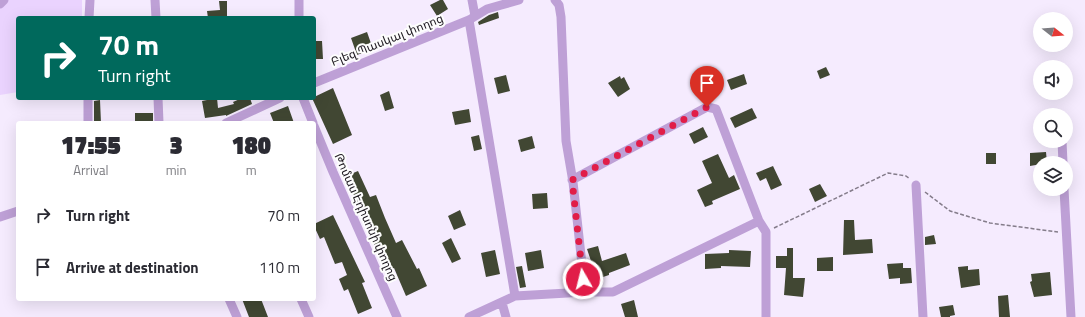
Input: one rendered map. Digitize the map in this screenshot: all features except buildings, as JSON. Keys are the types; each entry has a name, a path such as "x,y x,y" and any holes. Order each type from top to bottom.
{"street":[{"path":"0,4 4,0"},
{"path":"89,16 90,0"},
{"path":"155,0 156,16"},
{"path":"299,0 299,16"},
{"path":"472,0 472,18 515,296"},
{"name":"Բլեզ Պասկալ փողոց","path":"316,82 472,18 487,9 519,0"},
{"path":"555,0 559,5 561,17 566,141 585,292"},
{"path":"88,100 88,121"},
{"path":"158,100 159,121"},
{"path":"230,121 276,100"},
{"path":"304,100 312,121"},
{"path":"572,180 707,107 716,109 759,221 766,232 766,317"},
{"name":"Թոմաս Էդիսոնի փողոց","path":"316,131 397,317"},
{"path":"916,185 924,317"},
{"path":"1064,196 1071,317"},
{"path":"0,217 16,212"},
{"path":"469,317 515,296 613,292 759,221"},
{"path":"230,301 237,317"},
{"path":"302,301 309,317"},
{"path":"502,303 506,317"}],"shaded area":[{"path":"0,0 82,0 82,16 16,16 16,92 0,95"}],"route":[{"path":"583,279 572,180 707,107"}]}
